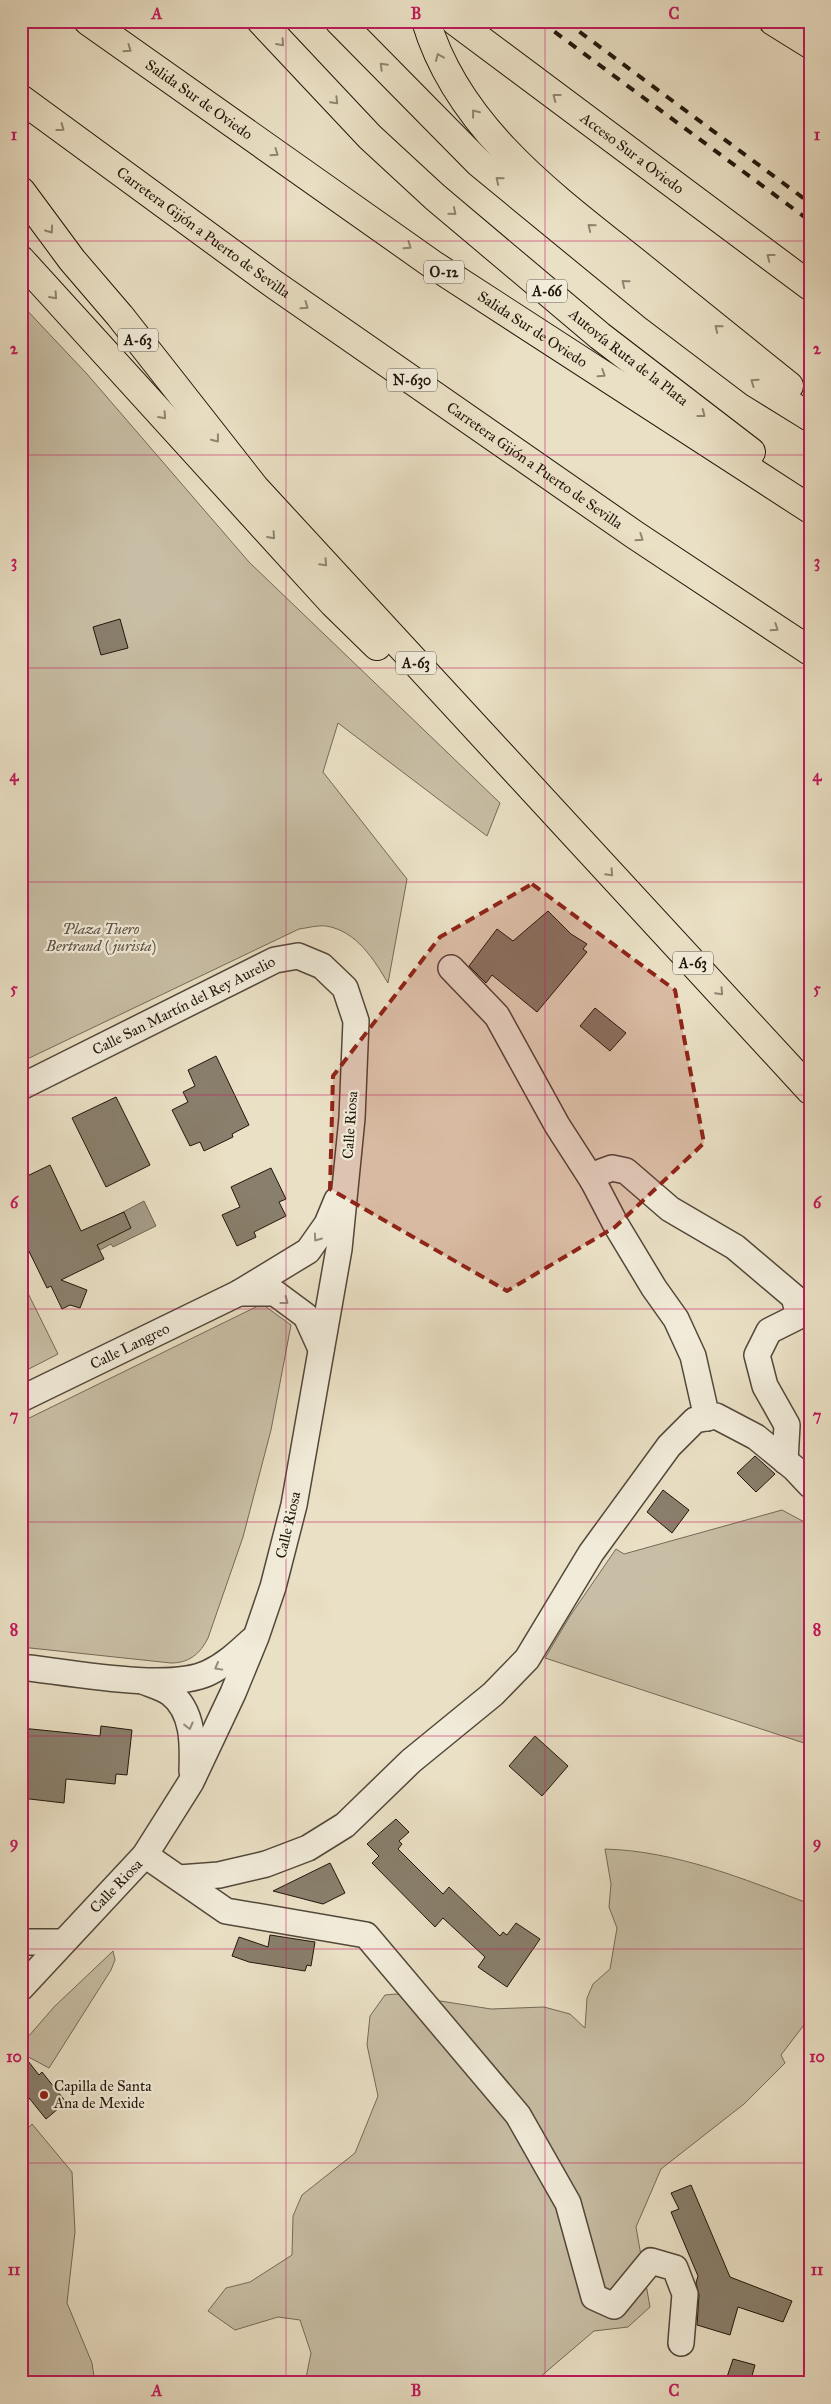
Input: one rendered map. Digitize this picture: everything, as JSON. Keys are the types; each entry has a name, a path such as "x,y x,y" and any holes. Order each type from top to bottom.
{"highway":[{"name":"Salida Sur de Oviedo","path":"88,21 432,264 810,509"},
{"name":"Autovía Ruta de la Plata","path":"261,21 370,137 450,209 600,336 810,496"},
{"path":"426,21 441,62 457,90 501,146 548,192 810,403"},
{"name":"Acceso Sur a Oviedo","path":"455,21 810,286"},
{"path":"773,21 810,44"},
{"path":"340,22 479,163 652,305 756,383 810,417"},
{"name":"Carretera Gijón a Puerto de Sevilla","path":"21,99 275,285 635,535 810,652"},
{"name":"A-63","path":"21,191 72,260 120,316 255,488 810,1090"},
{"path":"21,260 333,604 577,837"}],"street":[{"name":"Calle San Martín del Rey Aurelio","path":"21,1087 275,960 298,956 322,966 345,988"},
{"path":"451,968 497,1016 538,1094 593,1181 616,1226 676,1319 693,1356 707,1418"},
{"name":"Calle Riosa","path":"21,1988 145,1855 191,1782 233,1693 256,1637 273,1587 294,1504 339,1248 352,1118 356,1021 345,988"},
{"path":"593,1181 601,1172 612,1168 626,1171 670,1209 735,1247 794,1297 799,1316 769,1332 756,1355 765,1386 787,1425 785,1461"},
{"name":"Calle Langreo","path":"21,1400 239,1293 308,1251 327,1224 346,1179"},
{"path":"239,1293 274,1293 306,1316 321,1349"},
{"path":"179,1878 220,1875 266,1864 308,1848 345,1825 411,1761 493,1694 527,1659 591,1553 669,1446 695,1420 716,1416 756,1437 810,1485"},
{"path":"21,1667 145,1682 177,1679 206,1674 229,1661 256,1637"},
{"path":"145,1682 170,1692 183,1706 193,1744 191,1782"},
{"path":"145,1855 226,1911 366,1935 518,2115 568,2203 594,2297 614,2306 651,2261 675,2268 685,2294 681,2343"},
{"path":"21,1942 63,1942"}],"highlighted area":[{"path":"532,884 675,990 704,1143 615,1227 507,1291 330,1189 333,1076 440,937"}],"green space":[{"name":"Plaza Tuero Bertrand (jurista)","path":"21,304 87,374 249,562 500,803 487,836 338,723 323,772 407,879 388,983 370,956 356,940 347,934 326,926 299,929 21,1062"},
{"path":"21,1279 58,1354 21,1373"},
{"path":"262,1304 291,1325 271,1430 243,1537 208,1638 201,1649 189,1659 171,1663 21,1647 21,1422"},
{"path":"782,1510 810,1525 810,1745 545,1658 570,1616 616,1549 624,1554"},
{"path":"605,1849 658,1855 684,1861 735,1876 810,1904 810,2017 781,2055 785,2063 744,2104 661,2169 636,2227 650,2307 628,2327 594,2331 533,2383 305,2383 311,2353 300,2320 278,2317 235,2330 208,2311 226,2288 250,2282 292,2255 293,2216 302,2195 355,2153 378,2096 367,2045 370,2016 385,1995 396,1994 491,2009 544,2007 570,2014 585,2028 587,1998 593,1984 610,1969 617,1928 609,1907 611,1884"},
{"path":"113,1951 115,1960 111,1970 49,2068 21,2053 21,2045 54,2007"},
{"path":"32,2124 72,2172 75,2232 67,2303 92,2363 95,2383 21,2383 21,2136"}],"shaded area":[{"path":"144,1201 156,1226 113,1247 111,1244 100,1250 97,1245 106,1221"}],"building":[{"path":"120,619 128,648 101,655 93,627"},
{"path":"548,911 571,934 587,944 583,949 587,952 537,1012 492,975 486,983 469,966 497,929 513,941"},
{"path":"595,1008 626,1033 610,1051 580,1026"},
{"path":"216,1056 249,1125 232,1134 233,1137 204,1151 200,1142 190,1146 172,1110 188,1102 183,1092 195,1086 188,1070"},
{"path":"116,1097 150,1165 106,1187 72,1118"},
{"path":"50,1165 81,1231 124,1212 131,1228 97,1245 104,1259 61,1280 87,1290 80,1308 70,1305 62,1309 51,1286 47,1288 21,1235 21,1179"},
{"path":"271,1168 286,1199 279,1202 286,1216 254,1232 256,1237 237,1246 222,1215 240,1207 231,1187"},
{"path":"755,1456 775,1474 756,1492 737,1473"},
{"path":"663,1490 689,1510 672,1533 647,1512"},
{"path":"101,1726 132,1730 127,1775 116,1774 115,1784 66,1779 64,1803 21,1798 21,1728 100,1736"},
{"path":"535,1736 568,1766 542,1796 509,1766"},
{"path":"396,1819 409,1832 399,1841 402,1844 398,1849 443,1894 449,1887 500,1936 503,1932 507,1935 516,1923 540,1939 507,1987 478,1967 485,1957 443,1918 435,1927 372,1863 379,1856 367,1844"},
{"path":"330,1863 345,1893 323,1904 273,1891"},
{"path":"270,1935 315,1942 311,1966 307,1965 305,1971 249,1962 232,1956 239,1937 268,1947"},
{"name":"Capilla de Santa Ana de Mexide","path":"21,2052 39,2075 42,2072 66,2102 46,2119 21,2088"},
{"path":"691,2185 730,2277 792,2301 783,2322 738,2307 730,2335 697,2325 699,2295 696,2283 698,2276 671,2212 679,2209 671,2193"},
{"path":"733,2359 755,2365 750,2383 726,2380"}],"railway":[{"path":"540,21 810,221"},
{"path":"565,21 810,203"}],"place":[{"name":"Capilla de Santa Ana de Mexide","path":"44,2095"}]}
